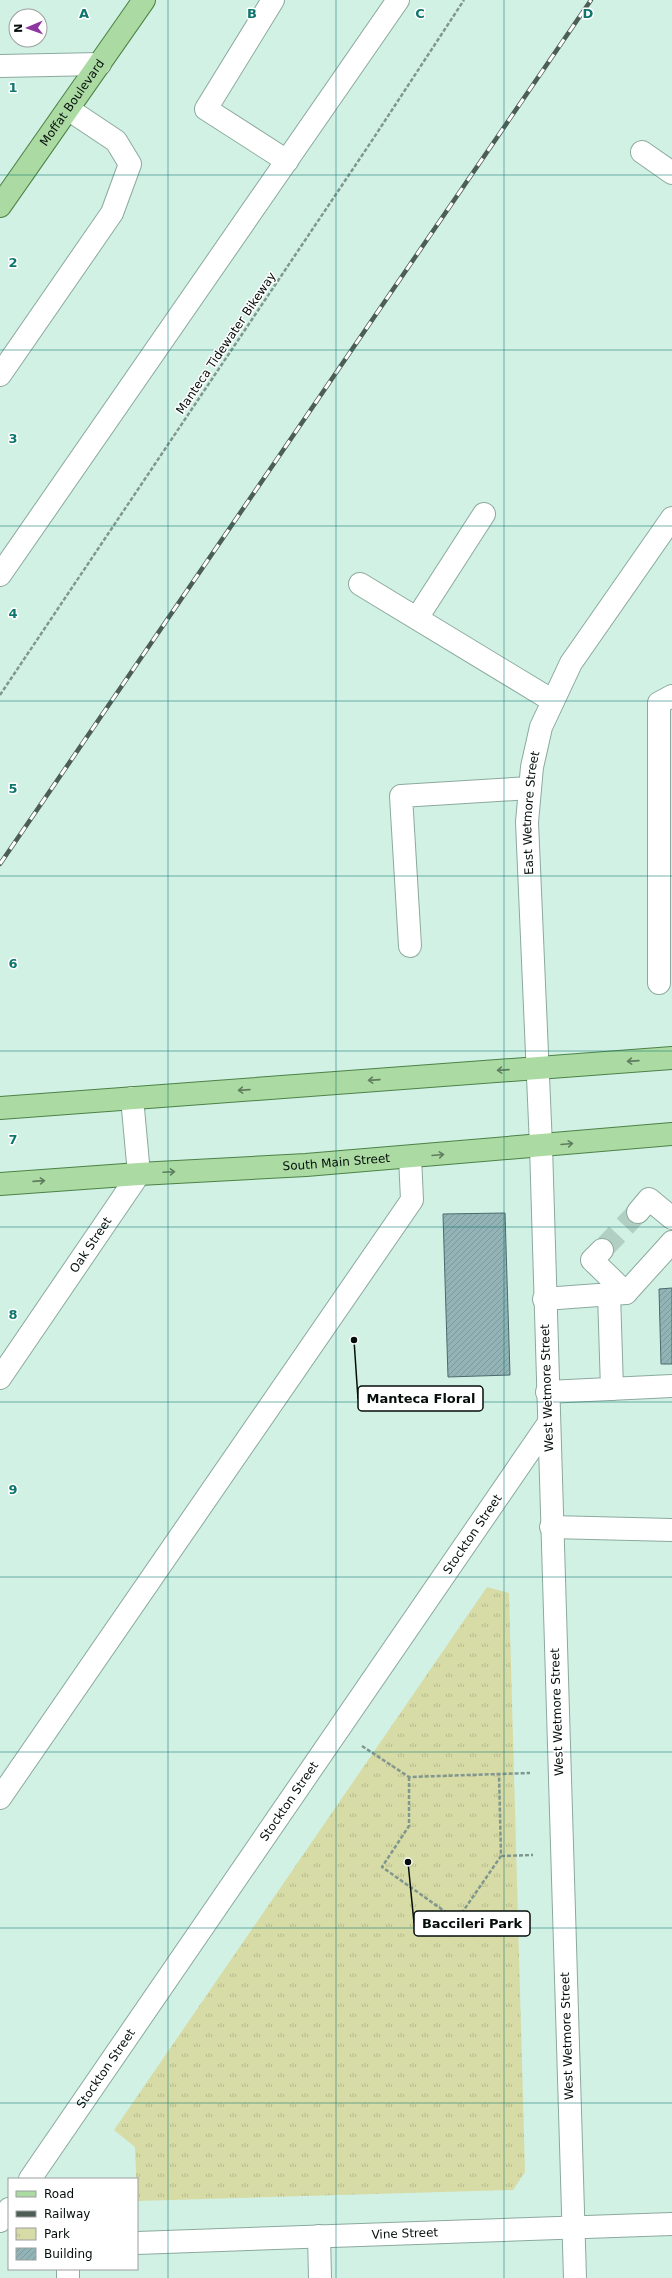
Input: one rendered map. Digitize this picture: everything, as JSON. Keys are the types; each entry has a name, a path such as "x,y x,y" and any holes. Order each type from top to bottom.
{"main road":[{"name":"Moffat Boulevard","path":"0,206 144,0"},
{"path":"0,1108 672,1058"},
{"name":"South Main Street","path":"0,1184 139,1174 306,1165 672,1134"}],"street":[{"path":"273,0 206,109 287,161"},
{"path":"0,575 398,0"},
{"path":"0,66 100,64"},
{"path":"0,375 112,213 130,164 116,141 68,109"},
{"path":"642,152 672,173"},
{"path":"417,618 484,514"},
{"name":"East Wetmore Street","path":"541,1146 528,822 532,767 541,727 571,663 665,543 672,518"},
{"path":"360,584 554,701"},
{"path":"659,983 659,703 672,696"},
{"path":"410,946 401,796 530,788"},
{"path":"132,1098 139,1174"},
{"name":"West Wetmore Street","path":"541,1146 558,1771 575,2278"},
{"path":"0,1798 412,1200 410,1157"},
{"name":"Oak Street","path":"0,1378 139,1174"},
{"path":"638,1212 649,1199 672,1218"},
{"path":"544,1299 617,1294 672,1242"},
{"path":"602,1250 592,1260 617,1294 612,1389"},
{"path":"547,1392 672,1386"},
{"name":"Stockton Street","path":"31,2178 339,1731 548,1424"},
{"path":"551,1527 672,1530"},
{"path":"0,2221 8,2209"},
{"name":"Vine Street","path":"138,2243 672,2224"},
{"path":"319,2236 320,2278"}],"path":[{"name":"Manteca Tidewater Bikeway","path":"0,695 367,149 464,0"},
{"path":"339,1731 409,1778 558,1771"},
{"path":"409,1778 409,1826 382,1867 458,1920 501,1856 498,1774"}],"green space":[{"path":"487,1587 509,1593 525,2172 513,2190 138,2201 138,2178 136,2178 135,2147 114,2130"}],"building":[{"path":"505,1213 510,1375 448,1377 443,1214"},
{"path":"672,1288 672,1364 661,1364 659,1289"}],"tunnel":[{"path":"602,1250 638,1212"}],"railway":[{"path":"0,864 591,0"}],"place":[{"name":"Manteca Floral","path":"354,1340"},
{"name":"Baccileri Park","path":"408,1862"}]}
